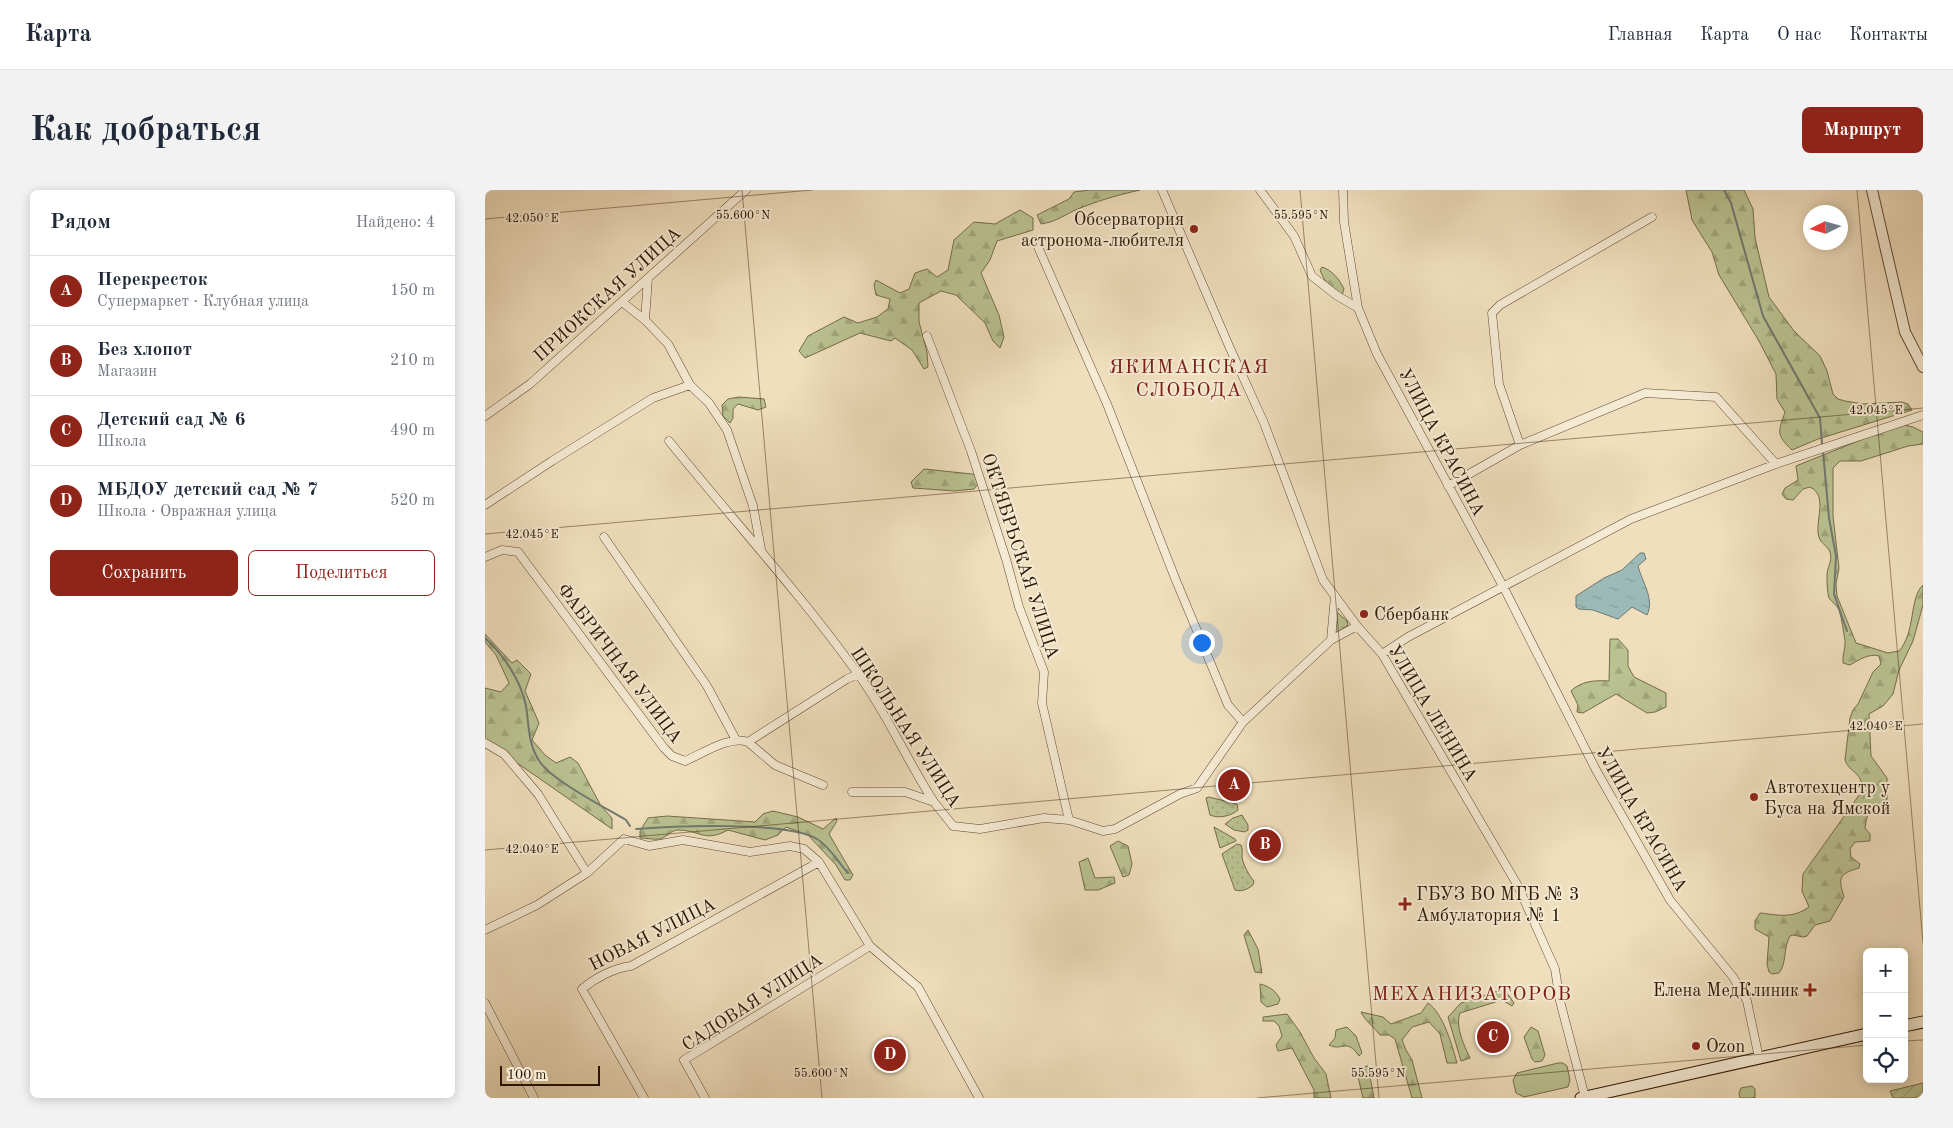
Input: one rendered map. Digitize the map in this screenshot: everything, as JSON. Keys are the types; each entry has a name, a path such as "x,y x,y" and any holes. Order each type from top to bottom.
{"main road":[{"path":"1908,1025 1923,1022"},
{"path":"1583,1098 1863,1035"}],"street":[{"name":"ПРИОКСКАЯ УЛИЦА","path":"485,416 530,384 733,199 746,190"},
{"name":"УЛИЦА ЛЕНИНА","path":"1162,190 1264,423 1323,580 1357,626 1382,654 1517,886 1555,969 1559,1001 1583,1098"},
{"path":"1260,190 1294,236 1312,276 1336,295 1358,308"},
{"name":"УЛИЦА КРАСИНА","path":"1343,190 1344,222 1358,308 1377,354 1504,588 1596,770 1670,900 1733,978 1747,1001 1759,1058"},
{"path":"1872,190 1905,332 1923,367"},
{"path":"1520,444 1499,384 1492,313 1500,305 1652,217"},
{"path":"1035,240 1107,404 1175,578 1228,706 1243,722"},
{"path":"645,320 648,278"},
{"name":"ШКОЛЬНАЯ УЛИЦА","path":"622,302 645,320 668,344 690,385 709,403 727,430 753,506 761,550"},
{"name":"ОКТЯБРЬСКАЯ УЛИЦА","path":"927,336 971,451 1006,559 1019,607 1044,672 1042,703 1069,820"},
{"path":"485,506 552,461 653,398 690,385"},
{"path":"1447,486 1520,444 1645,393 1716,397 1775,464"},
{"path":"1382,654 1408,638 1631,519 1775,464 1923,416"},
{"name":"ШКОЛЬНАЯ УЛИЦА","path":"669,441 726,511 761,550 858,674 875,698 934,802 953,826 980,829 1044,818 1069,820"},
{"path":"604,537 707,686 736,740"},
{"name":"ФАБРИЧНАЯ УЛИЦА","path":"485,557 503,550 517,552 672,756 685,761 736,740 748,742"},
{"path":"1331,640 1335,596"},
{"path":"1069,820 1103,830 1115,829 1180,794 1197,788 1243,722 1331,640 1357,626"},
{"path":"823,785 775,765 748,742 847,679 858,674"},
{"path":"485,743 504,754 538,794 587,874"},
{"path":"852,792 905,792 934,802"},
{"path":"485,930 537,905 587,874 624,839 649,846 683,840 750,852 790,846 804,849 819,862 870,946 918,987 979,1098"},
{"name":"НОВАЯ УЛИЦА","path":"644,1098 583,989 593,980 631,966 819,862"},
{"name":"САДОВАЯ УЛИЦА","path":"705,1098 684,1060 870,946"},
{"path":"485,1003 534,1098"}],"green space":[{"path":"1090,190 1140,190 1114,196 1073,211 1054,221 1041,224 1037,215 1069,199 1074,192"},
{"path":"1686,190 1744,190 1753,209 1755,238 1769,297 1794,331 1820,356 1827,371 1833,394 1838,399 1863,404 1902,402 1908,404 1912,410 1818,439 1792,450 1783,441 1780,433 1785,412 1777,399 1776,374 1759,341 1719,275 1712,252 1692,220"},
{"path":"1020,210 1033,218 1033,230 997,241 990,260 981,273 999,315 1004,337 1000,348 993,341 985,323 956,295 941,291 919,303 919,322 927,352 928,367 924,369 912,350 895,338 891,341 860,333 805,358 799,351 808,336 844,317 858,323 877,317 888,309 890,299 876,295 874,285 876,280 900,293 909,289 915,273 927,269 937,277 948,270 954,240 974,222 995,224"},
{"path":"1322,267 1329,270 1338,279 1344,289 1342,295 1334,291 1326,281 1320,270"},
{"path":"739,397 764,399 766,407 758,410 738,404 733,409 733,418 730,423 723,416 722,405 728,399"},
{"path":"1900,424 1923,432 1923,444 1908,446 1861,461 1840,461 1833,468 1833,516 1839,568 1836,584 1837,596 1856,643 1888,653 1899,651 1908,634 1916,598 1923,585 1923,605 1913,641 1899,670 1893,694 1883,706 1869,714 1871,756 1887,778 1887,803 1879,810 1872,811 1868,815 1865,828 1870,834 1870,841 1855,842 1850,849 1851,857 1860,864 1859,868 1847,872 1842,877 1841,885 1844,897 1830,921 1815,925 1807,936 1790,936 1781,969 1779,973 1772,974 1769,972 1767,964 1769,937 1755,929 1755,921 1760,913 1791,915 1809,907 1802,891 1803,874 1862,791 1862,784 1858,776 1847,765 1845,760 1850,718 1873,672 1881,664 1879,656 1875,655 1850,665 1843,663 1845,643 1841,617 1838,608 1829,598 1827,590 1827,572 1831,555 1820,539 1818,531 1819,496 1810,487 1803,489 1793,500 1786,499 1782,494 1785,488 1798,480 1796,466"},
{"path":"924,469 976,475 979,483 974,489 955,491 913,488 911,482"},
{"path":"1338,613 1347,621 1348,625 1335,634 1336,615"},
{"path":"485,634 512,663 517,660 531,674 525,691 539,723 532,740 545,755 556,763 570,757 578,763 601,806 612,818 612,829 520,765 485,747 485,688 501,692 509,683 496,655 485,642"},
{"path":"1610,639 1618,639 1628,650 1628,666 1634,677 1666,693 1666,707 1647,713 1616,694 1583,713 1577,712 1578,705 1571,691 1579,685 1589,682 1609,681"},
{"path":"1209,797 1237,804 1238,810 1225,816 1217,817 1210,815 1206,798"},
{"path":"773,811 798,817 823,829 836,818 837,821 829,834 853,875 850,880 845,880 836,865 808,835 786,827 778,835 765,840 728,830 720,834 707,836 678,830 660,839 640,838 640,831 648,818 667,816 755,822 763,814"},
{"path":"1242,815 1248,825 1248,830 1245,832 1234,830 1225,824 1233,818"},
{"path":"1214,827 1235,839 1236,841 1220,848"},
{"path":"1118,841 1128,846 1132,864 1129,875 1123,877 1110,846"},
{"path":"1237,844 1241,845 1244,863 1254,881 1253,885 1240,891 1235,890 1222,854"},
{"path":"1088,858 1095,878 1114,877 1115,883 1098,890 1085,890 1079,862"},
{"path":"1248,930 1258,949 1262,973 1255,972 1244,935"},
{"path":"1260,984 1276,994 1280,999 1278,1004 1267,1007 1261,1002"},
{"path":"1504,989 1514,1003 1512,1006 1502,1000 1460,1013 1459,1030 1470,1058 1461,1061 1448,1017 1461,1003"},
{"path":"1428,1003 1438,1014 1442,1022 1450,1039 1457,1063 1447,1063 1440,1034 1429,1022 1412,1027 1402,1040 1412,1060 1422,1098 1412,1098 1395,1039 1389,1035 1380,1035 1361,1012 1383,1017 1391,1024 1421,1013"},
{"path":"1287,1014 1326,1074 1331,1098 1314,1098 1314,1090 1292,1048 1278,1051 1276,1045 1282,1036 1279,1026 1274,1021 1263,1021 1263,1017"},
{"path":"1347,1027 1356,1036 1362,1053 1359,1056 1351,1047 1334,1047 1329,1045 1335,1038 1336,1030"},
{"path":"1531,1027 1538,1031 1545,1055 1542,1061 1535,1062 1532,1059 1524,1037"},
{"path":"1563,1063 1567,1066 1570,1080 1568,1087 1524,1097 1516,1093 1513,1080 1517,1073"},
{"path":"1368,1066 1374,1098 1363,1098 1358,1077 1361,1067"},
{"path":"1923,1083 1923,1098 1893,1098 1890,1091"},
{"path":"1752,1086 1755,1089 1755,1098 1740,1098 1741,1088"}],"water":[{"path":"1640,553 1644,553 1646,559 1638,566 1649,597 1650,603 1647,615 1632,607 1618,619 1593,610 1576,607 1576,596 1604,578 1622,570"}],"waterway":[{"path":"1724,190 1731,203 1763,316 1820,418 1822,444"},
{"path":"1823,451 1829,518 1836,556 1834,594 1847,631"},
{"path":"485,638 505,660 520,687 526,706 531,742 540,762 556,777 626,820 630,826"},
{"path":"636,829 730,826 782,829 802,833 821,842 848,873"}],"place":[{"name":"Обсерватория астронома-любителя","path":"1194,229"},
{"name":"Сбербанк","path":"1364,614"},
{"name":"Перекресток","path":"1234,785"},
{"name":"Автотехцентр у Буса на Ямской","path":"1754,797"},
{"name":"Без хлопот","path":"1265,845"},
{"name":"ГБУЗ ВО МГБ № 3 Амбулатория № 1","path":"1405,904"},
{"name":"Елена МедКлиник","path":"1810,990"},
{"name":"Детский сад № 6","path":"1493,1037"},
{"name":"Ozon","path":"1696,1046"},
{"name":"МБДОУ детский сад № 7","path":"890,1055"}],"district":[{"name":"ЯКИМАНСКАЯ СЛОБОДА","path":"1189,378"},
{"name":"МЕХАНИЗАТОРОВ","path":"1472,993"}]}
